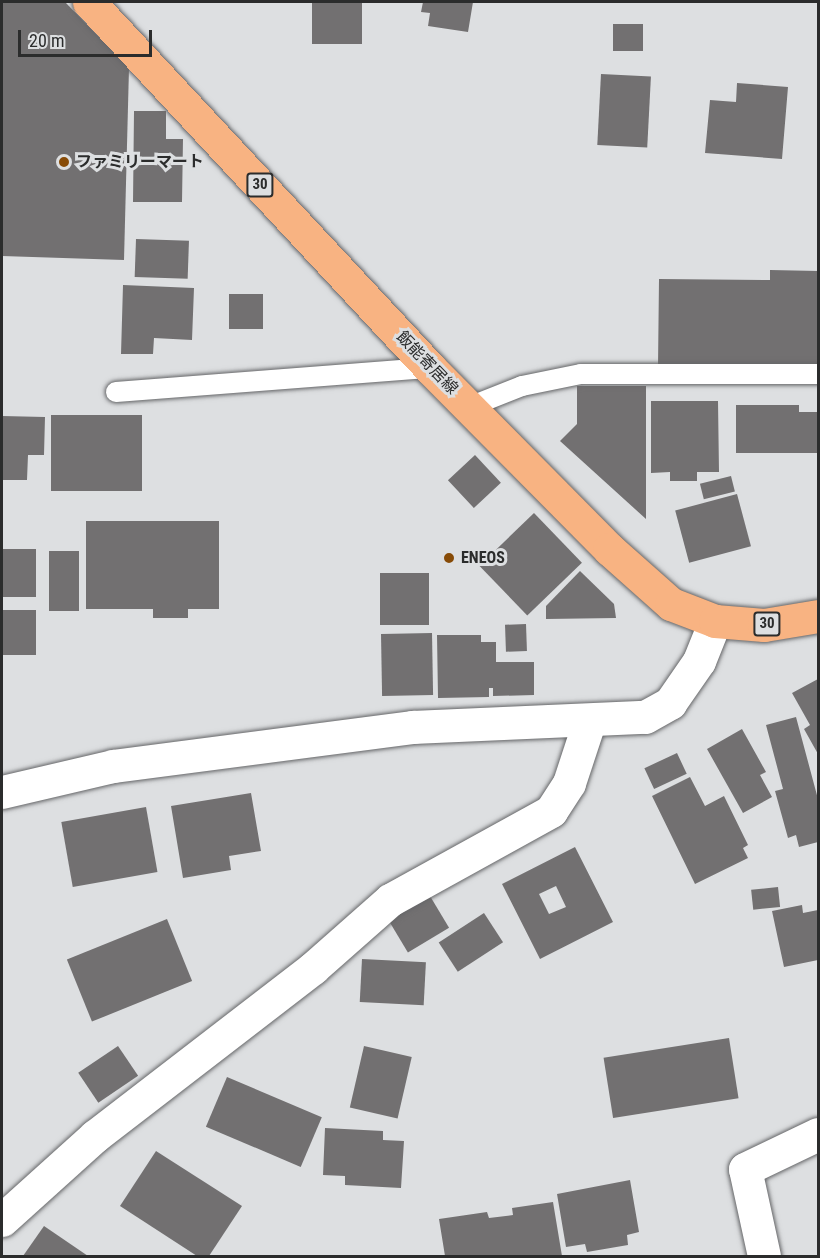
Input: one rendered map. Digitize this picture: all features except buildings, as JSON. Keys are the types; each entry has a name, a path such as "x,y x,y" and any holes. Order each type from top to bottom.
{"main road":[{"name":"飯能寄居線","path":"89,2 430,368 671,604 715,621 764,625 819,616"}],"street":[{"path":"2,792 113,766 412,727 589,722 645,717 670,703 699,661 715,621"},
{"path":"2,1221 95,1136 313,968 390,900 551,811 569,783 589,722"},
{"path":"764,1257 745,1169 819,1134"}],"lane":[{"path":"116,392 430,368"},
{"path":"469,407 522,386 581,374 819,374"}],"place":[{"name":"ファミリーマート","path":"64,162"},
{"name":"ENEOS","path":"449,558"}]}
